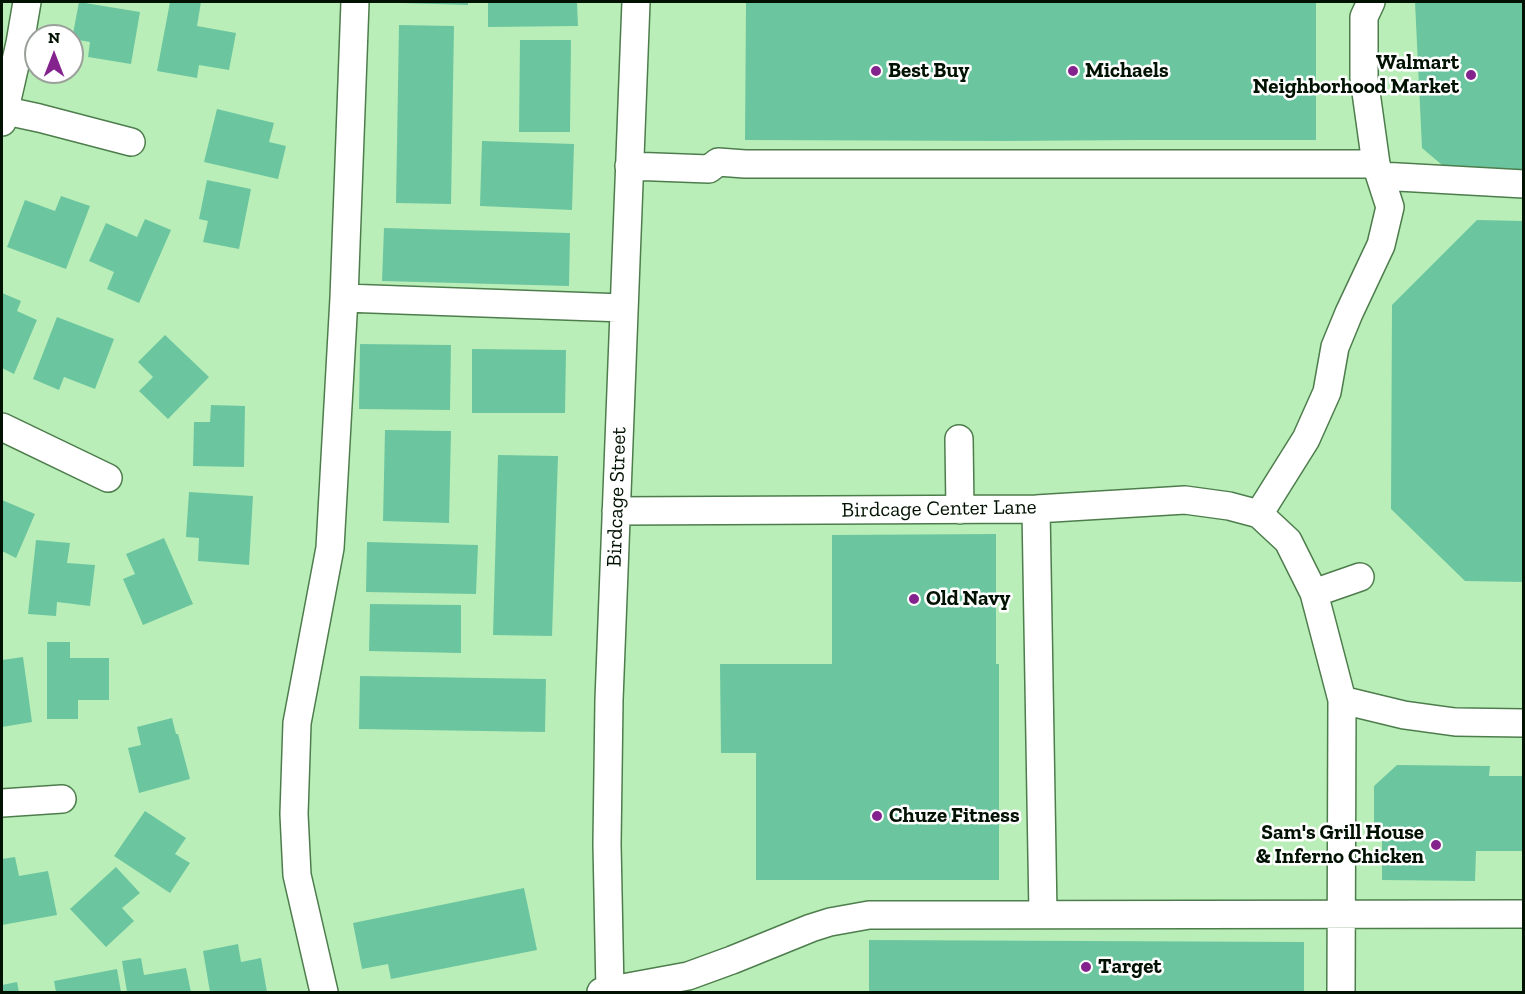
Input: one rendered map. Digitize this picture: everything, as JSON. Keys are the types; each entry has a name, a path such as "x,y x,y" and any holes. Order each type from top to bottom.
{"street":[{"path":"27,2 20,43 2,114 39,117 131,142"},
{"path":"324,993 297,875 294,803 297,723 330,548 344,298 355,2"},
{"name":"Birdcage Street","path":"606,992 608,743 636,2"},
{"path":"1259,514 1306,439 1327,392 1335,348 1381,245 1390,207 1378,170 1364,78 1364,17 1371,2"},
{"path":"629,166 709,169 718,162 1378,170 1524,184"},
{"path":"344,298 624,308"},
{"path":"2,427 108,478"},
{"path":"959,439 960,510"},
{"name":"Birdcage Center Lane","path":"616,511 1036,509 1185,500 1229,506 1259,514 1288,541 1314,593 1342,700 1341,993"},
{"path":"1036,509 1042,914"},
{"path":"1314,593 1360,577"},
{"path":"1342,700 1404,715 1455,722 1524,723"},
{"path":"2,803 62,799"},
{"path":"606,992 688,976 811,928 869,915 1524,914"}],"building":[{"path":"79,2 140,12 131,64 88,57 90,42 84,41 84,24 75,24"},
{"path":"170,2 201,2 197,26 236,33 229,70 199,65 197,78 157,71"},
{"path":"468,2 468,5 401,3"},
{"path":"488,2 577,2 578,26 488,27"},
{"path":"746,2 1316,2 1316,140 745,140"},
{"name":"Walmart Neighborhood Market","path":"1415,2 1524,2 1524,184 1461,181 1422,148"},
{"path":"399,25 454,26 451,204 396,203"},
{"path":"520,40 571,40 570,132 519,132"},
{"path":"217,109 274,123 269,142 286,146 278,179 204,162"},
{"path":"482,141 574,144 572,210 480,206"},
{"path":"207,180 251,189 239,249 203,242 208,221 199,219"},
{"path":"61,196 90,206 66,269 7,247 25,200 55,211"},
{"path":"145,219 171,230 139,303 107,289 114,272 89,261 106,223 137,237"},
{"path":"1477,220 1524,221 1524,582 1465,581 1391,509 1392,305"},
{"path":"384,228 570,233 569,286 382,281"},
{"path":"2,293 21,301 17,311 37,320 14,374 2,368"},
{"path":"57,317 114,339 95,389 64,377 59,390 33,379"},
{"path":"165,335 209,377 168,419 139,391 153,377 138,362"},
{"path":"360,344 451,345 450,410 359,409"},
{"path":"472,349 566,350 565,413 472,413"},
{"path":"211,405 245,406 244,467 193,466 194,422 210,422"},
{"path":"385,430 451,431 449,523 383,521"},
{"path":"498,455 558,456 552,636 493,635"},
{"path":"189,492 253,496 249,565 198,561 199,538 186,537"},
{"path":"2,500 35,514 16,558 2,551"},
{"name":"Chuze Fitness","path":"996,534 996,664 999,664 999,880 756,880 756,753 721,753 720,664 832,664 832,535"},
{"path":"164,538 193,604 143,625 123,579 135,574 126,554"},
{"path":"36,540 70,543 67,563 95,565 90,606 57,602 56,616 28,614"},
{"path":"367,542 478,545 476,594 366,592"},
{"path":"370,604 461,605 461,653 369,651"},
{"path":"47,642 70,642 70,658 109,658 109,700 78,700 78,719 47,719"},
{"path":"23,657 32,722 2,727 2,660"},
{"path":"360,676 546,679 545,732 359,729"},
{"path":"172,718 190,779 139,793 128,748 141,745 137,727"},
{"path":"1397,765 1490,766 1489,776 1524,776 1524,851 1476,851 1475,881 1382,880 1382,839 1374,839 1374,786"},
{"path":"145,811 186,838 175,854 190,863 170,893 114,856"},
{"path":"15,857 19,876 48,871 57,915 2,925 2,859"},
{"path":"116,867 140,893 122,908 134,921 106,947 70,909"},
{"path":"524,888 537,950 391,979 388,964 362,969 353,923"},
{"name":"Target","path":"869,940 1304,942 1304,992 869,992"},
{"path":"238,944 241,962 261,958 267,992 210,992 203,951"},
{"path":"141,958 144,975 186,968 191,992 127,992 122,961"},
{"path":"117,969 121,992 56,992 54,981"},
{"path":"17,982 19,992 2,992 2,985"}],"place":[{"name":"Best Buy","path":"876,71"},
{"name":"Michaels","path":"1073,71"},
{"name":"Walmart Neighborhood Market","path":"1471,75"},
{"name":"Old Navy","path":"914,599"},
{"name":"Chuze Fitness","path":"877,816"},
{"name":"Sam's Grill House & Inferno Chicken","path":"1436,845"},
{"name":"Target","path":"1086,967"}]}
